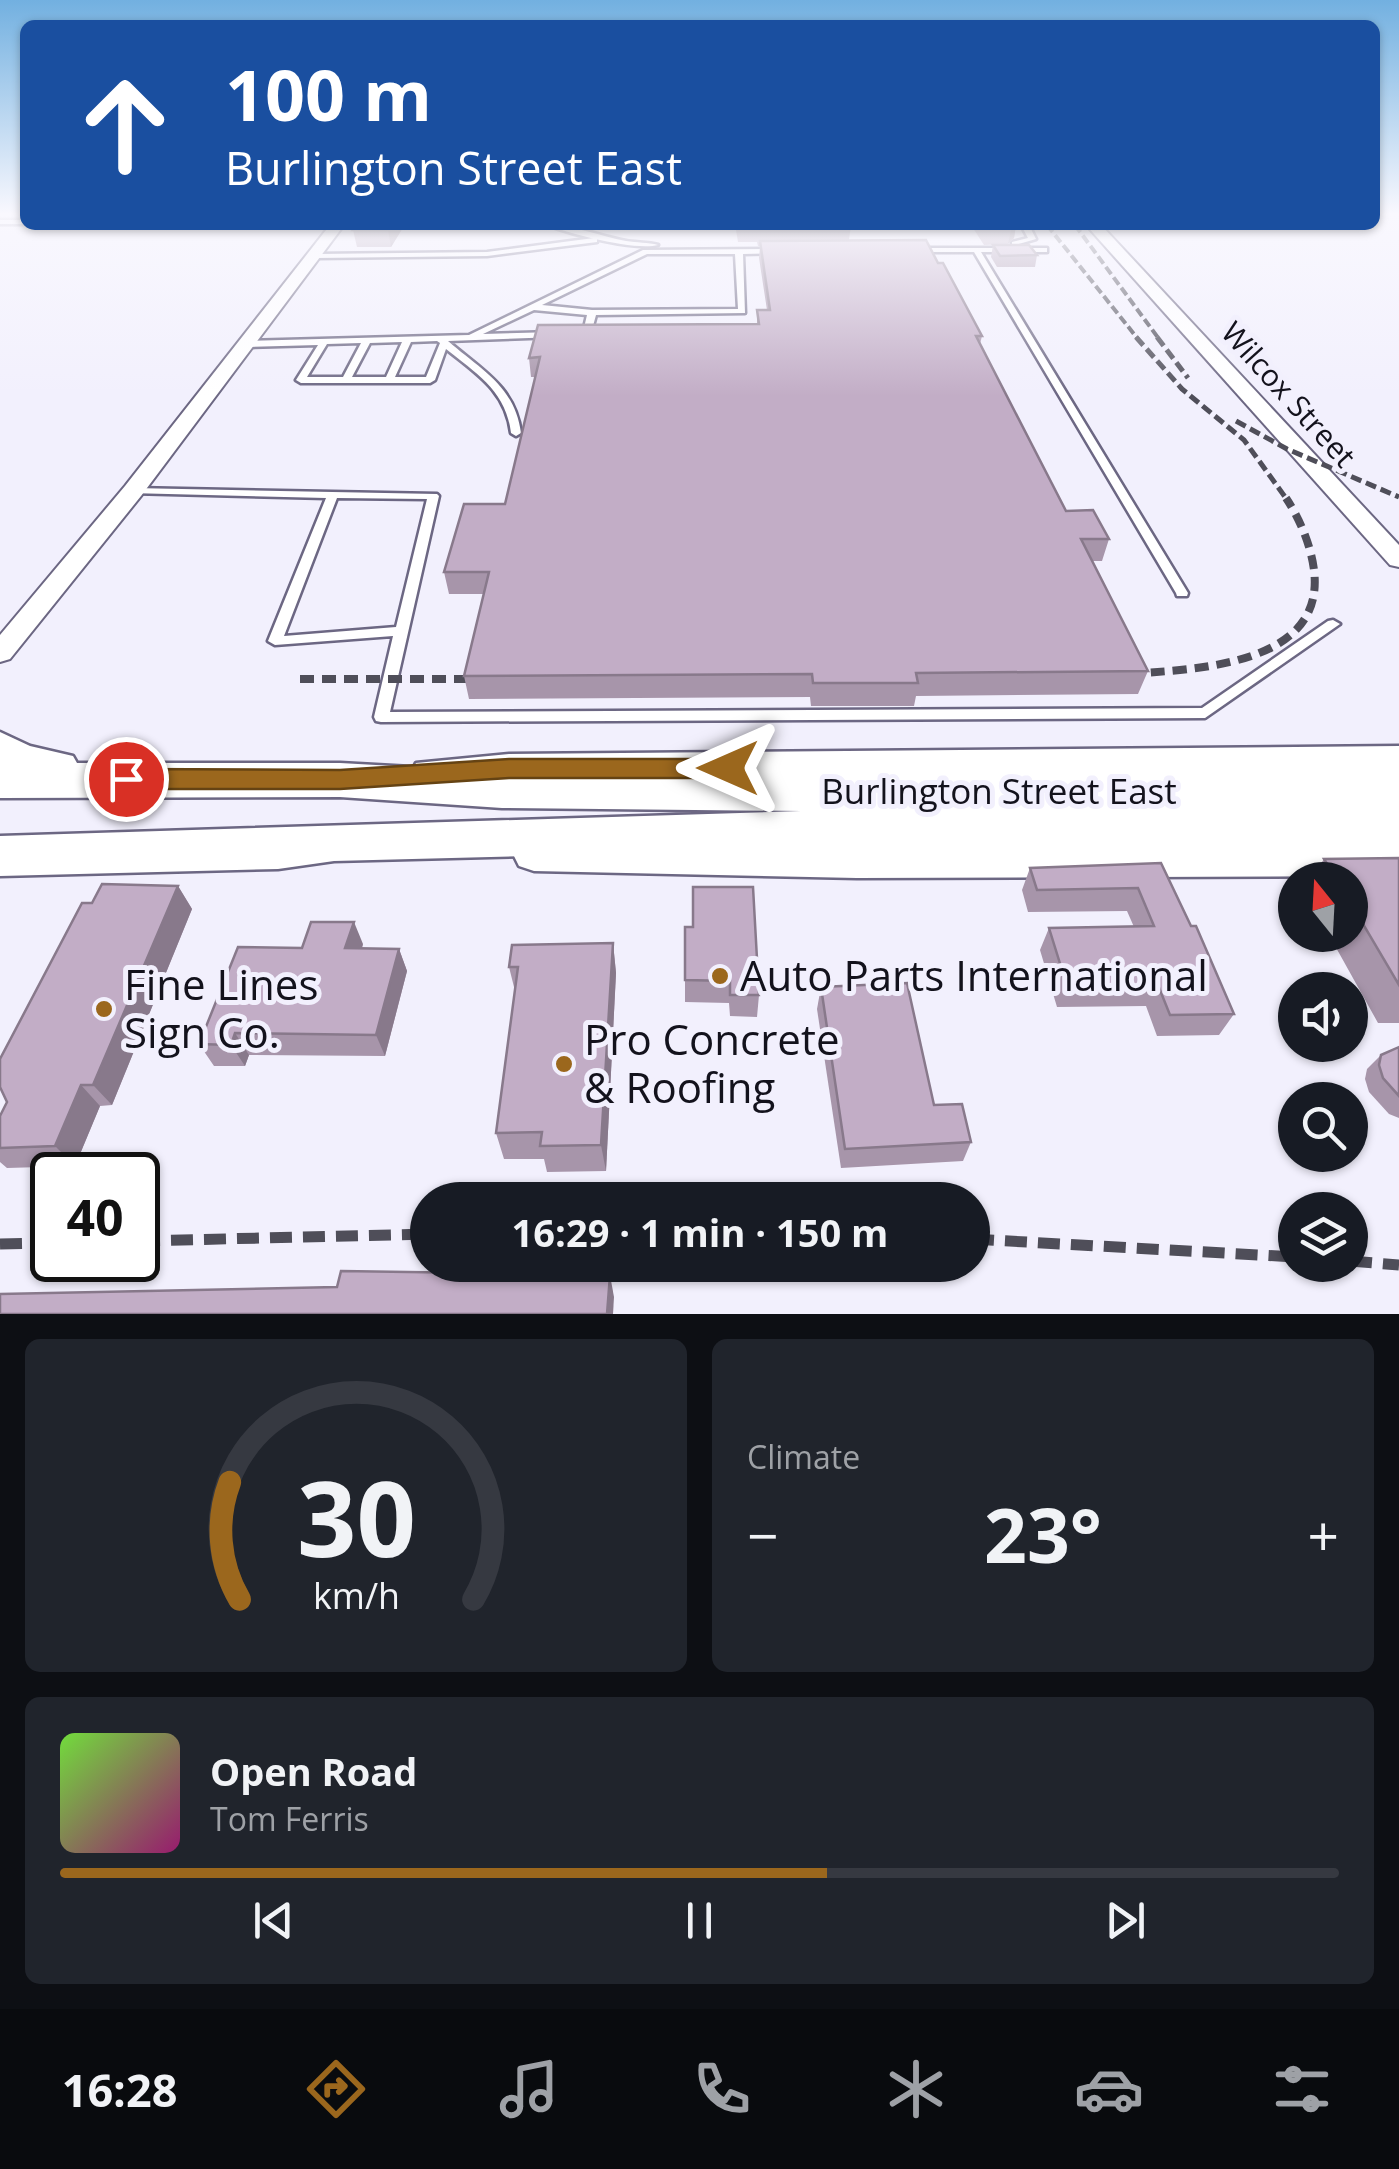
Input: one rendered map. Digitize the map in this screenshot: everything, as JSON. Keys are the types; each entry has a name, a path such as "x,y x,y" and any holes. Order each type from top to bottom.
{"main road":[{"path":"0,748 19,761 126,779"},
{"name":"Burlington Street East","path":"0,781 340,780 537,790 1258,807 1399,822"},
{"name":"Burlington Street East","path":"0,856 278,848 334,842 894,827 1258,807 1399,792"}],"street":[{"path":"0,653 133,492 303,273"},
{"name":"Wilcox Street","path":"1137,273 1399,560"},
{"path":"340,780 509,769 1399,761"},
{"name":"Burlington Street East","path":"278,848 857,860 1399,858"}],"lane":[{"path":"473,336 601,273"},
{"path":"532,306 592,314 742,312 740,273"},
{"path":"990,273 1182,593"},
{"path":"248,344 587,335 592,314"},
{"path":"389,380 408,339"},
{"path":"323,343 300,380 430,380 440,340"},
{"path":"440,340 504,395 515,416 516,434"},
{"path":"346,380 366,343"},
{"path":"133,492 432,496 381,717 1205,713 1334,624"},
{"path":"332,494 275,641 400,632"}],"building":[{"path":"765,273 949,273 982,336 976,336 1066,511 1093,510 1109,539 1081,539 1148,671 916,673 918,683 813,683 812,674 464,676 489,572 444,572 464,504 505,504 540,357 529,358 538,325 759,324 757,310 770,310"},
{"path":"1399,858 1399,985 1368,932 1368,862 1324,859"},
{"path":"1161,863 1191,926 1196,926 1234,1014 1170,1015 1158,985 1067,986 1049,928 1154,926 1138,888 1037,890 1030,868"},
{"name":"Fine Lines Sign Co.","path":"102,884 178,886 93,1085 81,1085 55,1146 0,1148 0,1116 7,1102 0,1087 0,1059 82,903 92,903"},
{"name":"Auto Parts International","path":"693,887 753,887 759,995 730,995 730,981 685,980 685,927 693,927"},
{"path":"311,922 354,922 345,948 399,949 376,1035 235,1033 231,1045 199,1044 238,947 302,948"},
{"name":"Pro Concrete & Roofing","path":"613,943 601,1145 540,1146 542,1132 496,1133 518,967 509,967 512,945"},
{"path":"907,983 934,1105 962,1104 971,1142 845,1149 821,987"},
{"path":"1399,1047 1399,1096 1383,1078 1379,1065 1381,1055"},
{"path":"341,1271 410,1272 410,1282 609,1282 607,1314 0,1314 0,1294 337,1287"}],"railway":[{"path":"1086,273 1138,339"},
{"path":"1111,273 1159,339"},
{"path":"1136,337 1182,389 1244,440 1287,499"},
{"path":"1157,337 1188,378"},
{"path":"1236,421 1287,449 1399,497"},
{"path":"1129,674 1187,669 1251,656 1278,644 1299,626 1312,602 1314,570 1304,533 1287,499"},
{"path":"300,679 474,679"},
{"path":"160,1240 410,1234"},
{"path":"990,1240 1278,1256"},
{"path":"0,1244 30,1243"},
{"path":"1368,1262 1399,1265"}],"place":[{"name":"Auto Parts International","path":"720,976"},
{"name":"Fine Lines Sign Co.","path":"104,1009"},
{"name":"Pro Concrete & Roofing","path":"564,1064"}],"route":[{"path":"126,779 340,780 509,769 728,768"}]}
